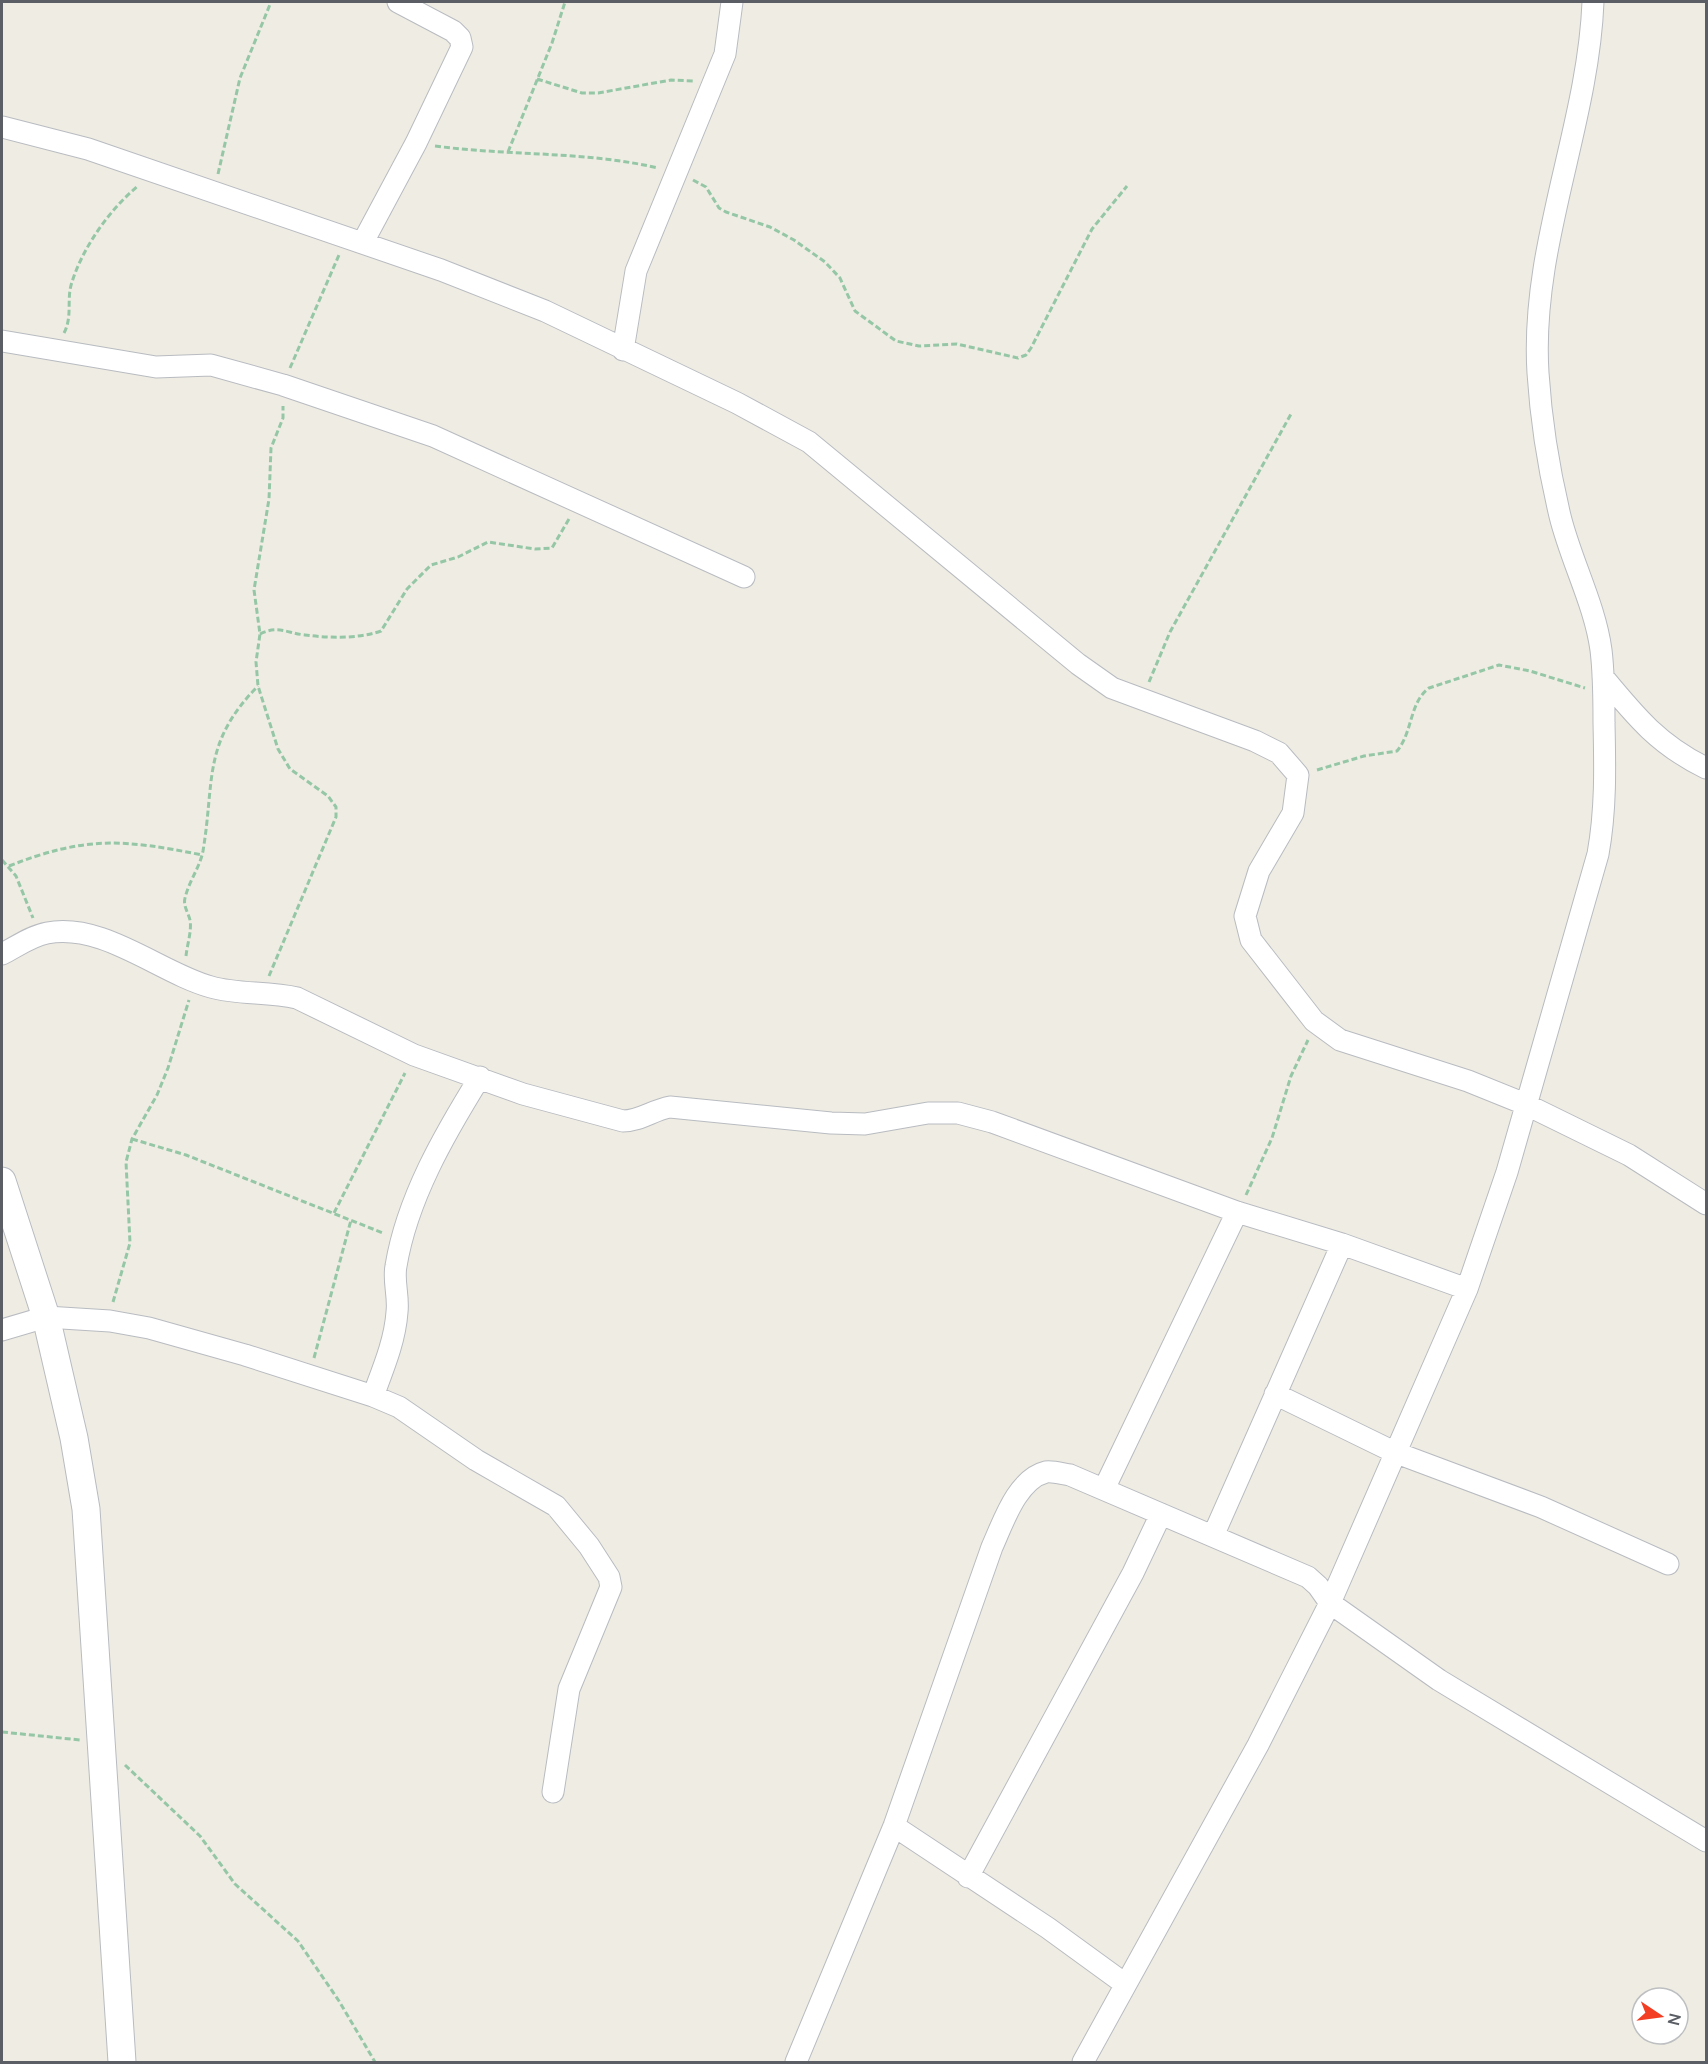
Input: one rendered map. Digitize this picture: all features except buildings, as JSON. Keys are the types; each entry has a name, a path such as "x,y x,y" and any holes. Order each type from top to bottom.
{"street":[{"path":"356,239 416,143 462,47 460,38 453,31 398,2"},
{"path":"623,350 636,271 725,54 732,2"},
{"path":"1083,2062 1258,1745 1330,1603 1467,1289 1507,1172 1598,854 1605,817 1603,685 1596,627 1560,516 1546,446 1538,371 1541,294 1551,226 1579,113 1592,38 1593,2"},
{"path":"2,127 87,148 215,191 356,239 545,311 736,403 808,442 1078,664 1112,688 1255,741 1279,753 1298,775 1293,813 1259,872 1245,916 1251,940 1314,1021 1340,1040 1468,1081 1525,1104 1629,1155 1707,1204"},
{"path":"2,341 156,367 211,365 283,385 433,436 744,577"},
{"path":"1603,685 1643,726 1678,754 1707,768"},
{"path":"2,954 38,935 67,932 95,938 142,956 190,979 228,990 263,992 297,998 414,1055 523,1094 623,1121 635,1121 658,1109 670,1107 865,1124 928,1113 958,1113 1051,1142 1237,1212 1342,1244 1467,1289"},
{"path":"373,1396 393,1336 397,1312 395,1269 401,1241 432,1164 480,1077"},
{"path":"2,1181 46,1317 74,1438 86,1509 122,2062"},
{"path":"1104,1489 1237,1212"},
{"path":"1213,1536 1342,1244"},
{"path":"2,1330 46,1317 110,1321 149,1328 244,1355 373,1396 399,1407 476,1460 556,1506 572,1522 609,1577 611,1587 609,1597 590,1633 569,1689 553,1792"},
{"path":"1275,1394 1394,1452 1541,1507 1668,1564"},
{"path":"796,2062 894,1826 992,1547 1012,1504 1030,1480 1047,1472 1070,1474 1308,1577 1318,1586 1330,1603 1439,1680 1707,1840"},
{"path":"968,1877 1133,1573 1161,1514"},
{"path":"894,1826 1048,1928 1125,1984"}],"path":[{"path":"215,191 240,78 271,2"},
{"path":"508,152 564,2"},
{"path":"537,79 582,93 598,93 671,80 714,82"},
{"path":"416,143 481,152 598,156 675,172 706,187 719,208 770,227 794,240 825,262 840,278 855,311 896,341 919,346 957,344 1018,358 1026,355 1031,348 1092,229 1127,186"},
{"path":"55,350 69,319 72,282 89,248 117,205 157,172"},
{"path":"263,992 336,817 336,807 328,796 291,769 284,759 268,725 258,686 256,662 260,633 254,590 269,499 271,448 283,418 283,385 329,276 356,239"},
{"path":"1142,700 1170,632 1292,414"},
{"path":"260,633 276,628 317,636 356,636 381,631 407,589 431,565 458,557 488,542 535,549 552,548 577,501"},
{"path":"1298,775 1364,756 1397,751 1403,744 1422,693 1429,688 1487,668 1510,666 1603,685"},
{"path":"110,1321 119,1277 130,1243 126,1162 132,1139 157,1095 168,1068 190,979 190,925 184,900 202,855 210,777 224,729 237,708 258,686"},
{"path":"9,866 38,855 97,842 127,842 202,855"},
{"path":"2,860 9,866 23,890 38,935"},
{"path":"1237,1212 1272,1138 1291,1076 1309,1038 1314,1021"},
{"path":"334,1214 414,1055"},
{"path":"132,1139 186,1155 401,1241"},
{"path":"309,1377 351,1221"},
{"path":"2,1732 101,1743 185,1820 200,1836 235,1884 298,1941 339,2001 375,2062"}]}
